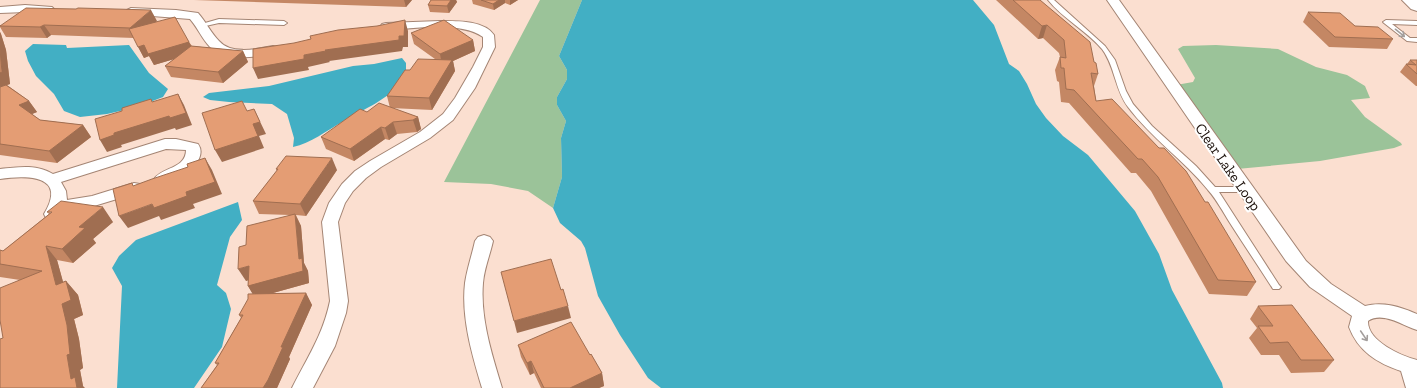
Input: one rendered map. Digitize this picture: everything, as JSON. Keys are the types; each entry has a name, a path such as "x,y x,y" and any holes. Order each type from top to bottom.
{"main road":[{"path":"1410,0 1417,6"}],"street":[{"name":"Clear Lake Loop","path":"1113,0 1244,189 1303,271 1331,295 1363,314"},
{"path":"0,10 25,8 65,10"},
{"path":"120,12 186,14 194,16 216,46 223,50 258,53 286,48"},
{"path":"302,388 324,348 338,314 339,301 330,222 338,197 357,176 384,158 429,132 449,116 461,99 489,47 490,40 487,34 481,29 458,25 418,24 375,28"},
{"path":"52,180 166,144 186,145 193,147 194,153 192,160 186,166 167,177 107,198 56,207"},
{"path":"0,174 27,172 40,174 52,180 59,192 59,201 41,226"},
{"path":"484,241 474,282 474,297 477,326 492,388"},
{"path":"1416,388 1413,367 1394,361 1366,340 1359,327 1359,320 1363,314 1372,311 1383,311 1396,314 1417,323"}],"lane":[{"path":"1051,0 1060,11 1104,47 1114,64 1128,103 1151,130 1200,173 1213,190 1276,286"},
{"path":"202,25 219,21 284,23"},
{"path":"1417,23 1386,22 1409,40 1417,40"},
{"path":"1213,190 1244,189"}],"green space":[{"path":"540,0 582,0 559,56 567,70 567,79 557,97 557,105 566,121 561,138 562,177 553,208 528,191 491,184 444,182"},
{"path":"1216,45 1278,49 1316,67 1347,75 1365,86 1370,98 1351,100 1365,117 1402,145 1394,148 1320,161 1237,169 1176,85 1193,82 1195,78 1178,49 1183,46"}],"water":[{"path":"582,0 973,0 994,25 1009,64 1019,71 1036,104 1046,118 1063,136 1088,155 1135,211 1159,254 1172,290 1222,383 1223,388 661,388 648,378 620,335 598,296 585,248 581,241 560,223 553,208 562,177 561,138 566,121 557,105 557,97 567,79 567,70 559,56"},
{"path":"33,44 66,45 67,48 129,45 149,73 168,89 163,97 137,107 107,114 80,117 64,111 54,94 36,76 28,61 25,51"},
{"path":"402,58 406,63 406,79 391,93 306,143 293,147 294,138 287,114 272,104 229,102 210,100 203,97 209,93 269,86 353,66 374,64"},
{"path":"238,202 242,220 230,237 217,285 226,293 231,309 222,347 194,388 117,388 122,286 112,268 119,256 136,240"}],"building":[{"path":"431,0 451,0 447,6 428,5"},
{"path":"481,0 499,0 493,4"},
{"path":"1013,0 1040,0 1090,42 1098,74 1091,73 1096,101 1112,99 1159,148 1164,148 1186,171 1205,202 1208,202 1256,282 1218,280 1158,177 1142,159 1138,159 1074,90 1066,89 1064,68 1061,68 1060,57 1066,58 1064,40 1047,25 1042,26"},
{"path":"26,8 151,10 130,28 44,25 40,27 0,26"},
{"path":"1308,12 1340,13 1355,26 1378,27 1393,39 1335,37"},
{"path":"175,17 189,42 148,54 144,45 138,47 129,29"},
{"path":"405,20 404,36 399,36 399,40 325,50 326,51 304,55 304,59 253,68 253,49 294,43 311,39 310,36 338,30 377,26"},
{"path":"444,20 473,40 440,54 411,33"},
{"path":"191,46 243,51 218,72 165,66"},
{"path":"0,49 2,72 0,73"},
{"path":"418,59 452,60 429,98 387,96 405,70 410,70"},
{"path":"1410,60 1417,60 1417,74 1406,64 1416,65"},
{"path":"6,85 29,101 19,105 40,120 83,125 49,151 0,144 0,87"},
{"path":"178,94 186,113 170,118 169,116 114,133 114,135 100,140 95,119 122,111 122,108 151,99 152,102"},
{"path":"242,101 247,111 254,109 260,122 253,124 258,136 215,150 202,113"},
{"path":"379,103 418,117 413,120 393,122 385,128 381,127 350,149 321,137 360,109 367,112"},
{"path":"286,156 332,158 300,204 253,201 278,169 276,169"},
{"path":"205,158 215,182 186,192 187,196 154,208 152,204 119,216 113,189 132,183 133,186 188,167 187,164"},
{"path":"61,201 103,207 79,227 85,228 62,249 46,246 56,285 66,281 71,300 62,304 67,325 70,354 67,355 71,379 75,377 77,388 0,388 0,339 3,338 0,320 0,288 42,271 0,264 0,250 3,251 52,212 47,212"},
{"path":"295,214 299,259 302,258 303,271 248,286 249,266 238,269 239,247 246,245 247,226"},
{"path":"551,259 568,306 514,321 501,272"},
{"path":"306,293 281,347 283,347 263,388 201,388 219,363 215,363 243,315 239,315 248,299 248,294"},
{"path":"1292,305 1334,360 1301,360 1288,342 1270,343 1258,326 1273,326 1258,306"},
{"path":"571,322 602,373 570,388 544,388 531,361 527,363 518,345"}]}
